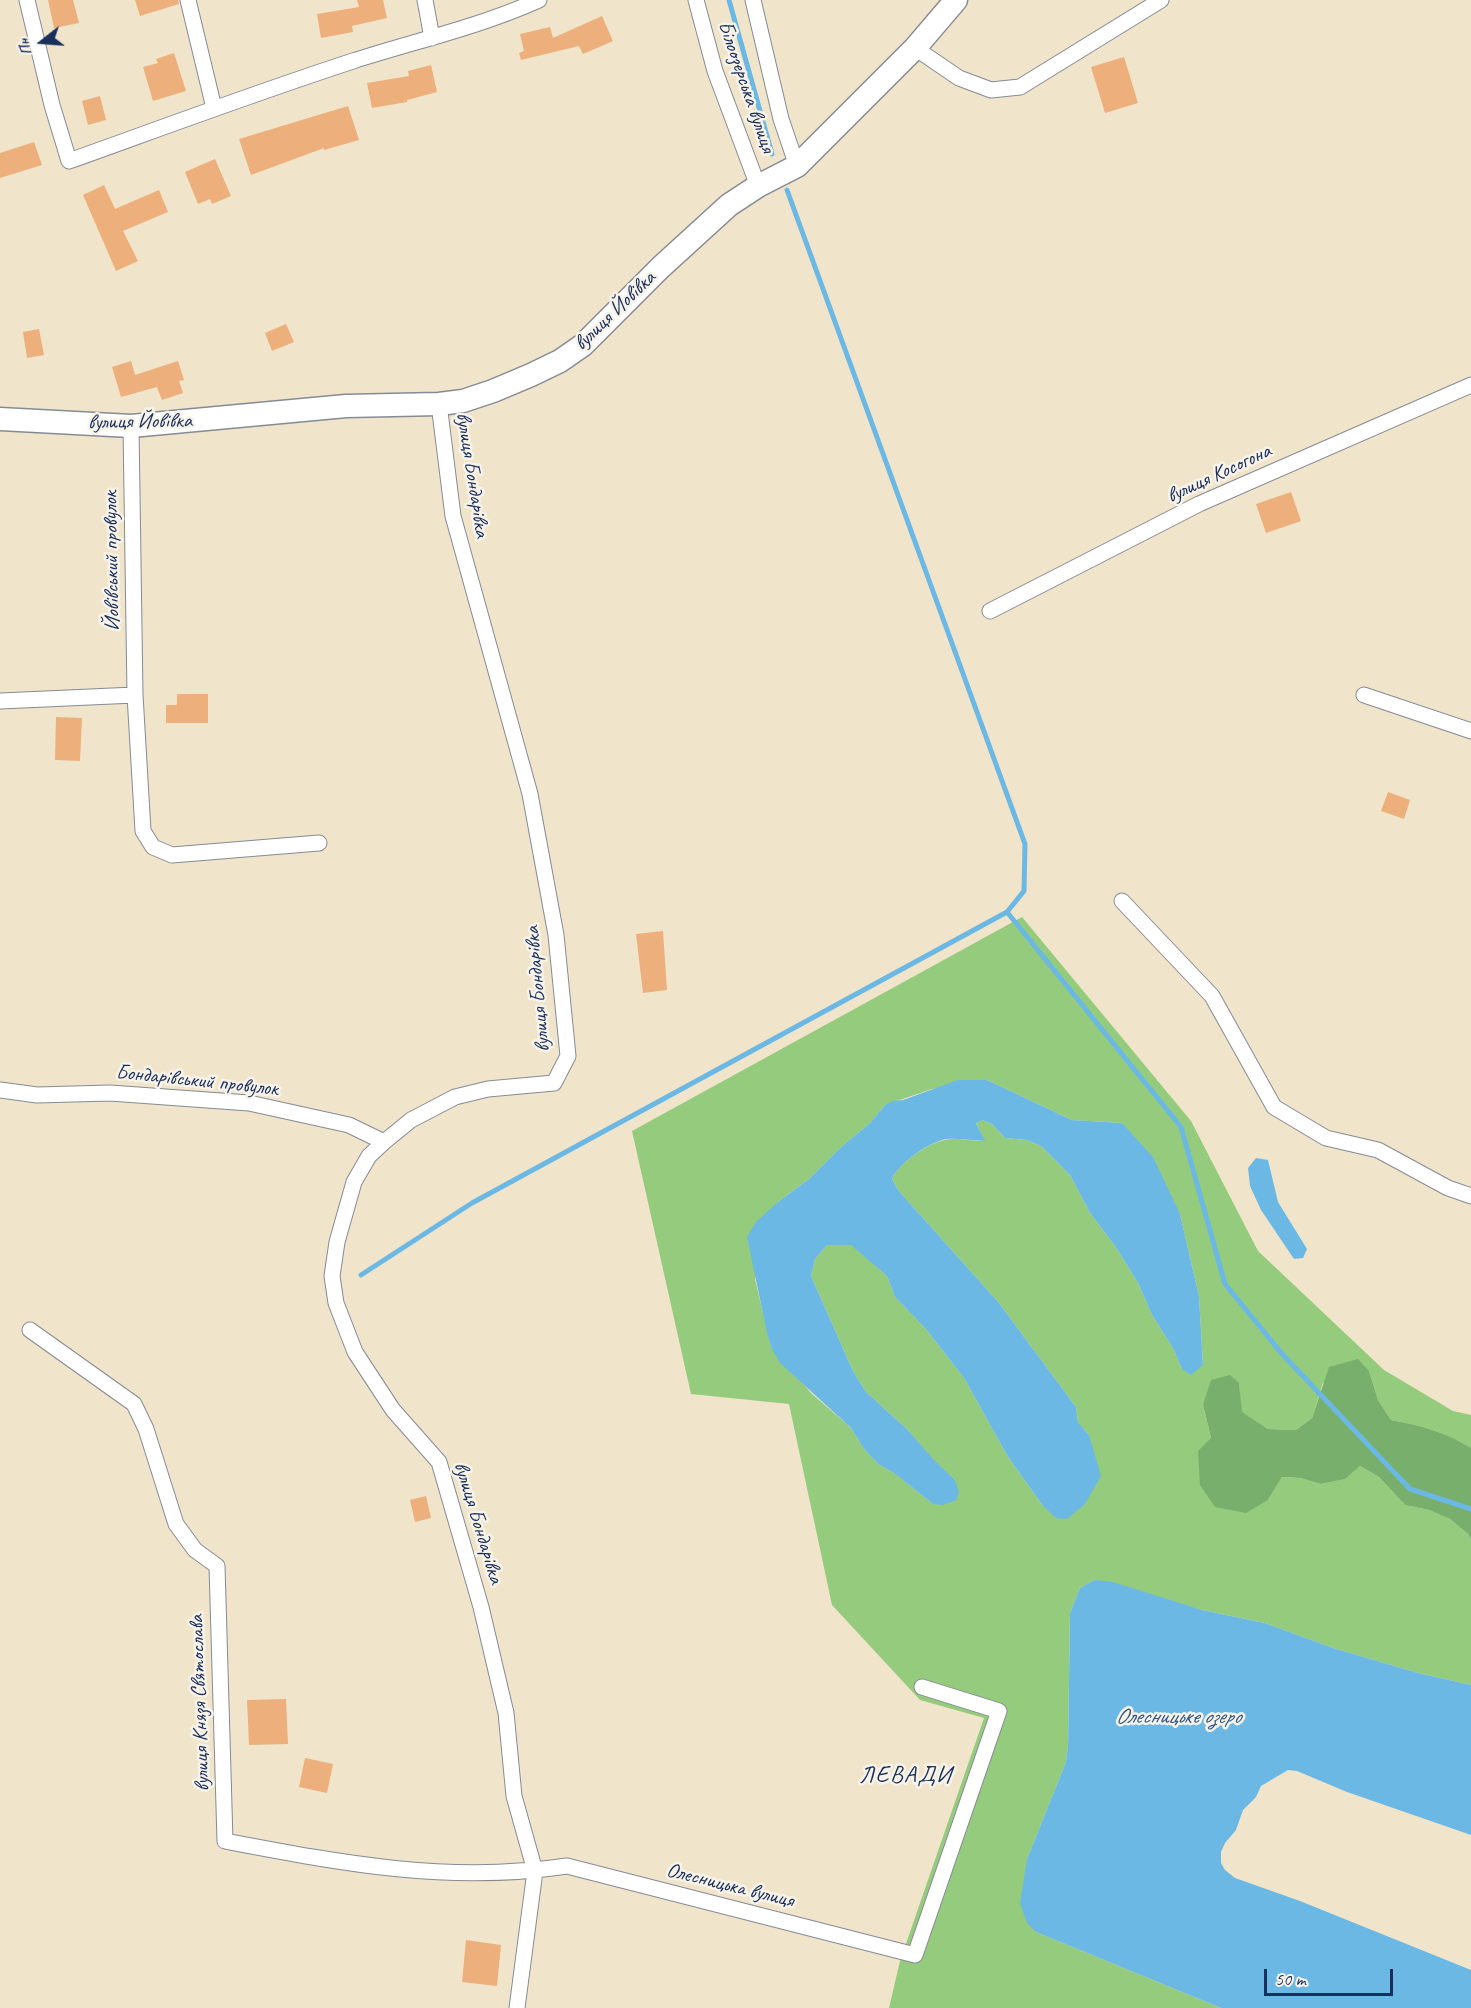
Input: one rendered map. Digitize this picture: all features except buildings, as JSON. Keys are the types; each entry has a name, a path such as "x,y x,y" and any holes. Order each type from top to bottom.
{"street":[{"path":"27,0 52,105 69,161 214,108 355,61 495,19 539,0"},
{"path":"188,0 214,108"},
{"path":"425,0 432,38"},
{"name":"Білоозерська вулиця","path":"696,0 715,71 758,186"},
{"name":"Білоозерська вулиця","path":"753,0 781,119 797,166"},
{"name":"вулиця Йовівка","path":"0,419 131,426 346,406 439,404 493,392 560,361 583,345 704,226 758,186 797,166 915,48 956,0"},
{"path":"915,48 959,78 991,90 1020,87 1161,0"},
{"name":"вулиця Косогона","path":"990,611 1199,504 1471,385"},
{"name":"вулиця Бондарівка","path":"439,404 453,516 530,794 556,935 568,1056 554,1083 488,1089 456,1097 411,1119 384,1142 369,1156 354,1182 337,1242 332,1276 336,1303 355,1352 393,1410 439,1462 482,1607 504,1703 514,1796 535,1871 517,2008"},
{"name":"Йовівський провулок","path":"131,426 135,695 143,831 153,847 172,855 319,843"},
{"path":"0,701 135,695"},
{"path":"1364,695 1471,731"},
{"path":"1122,901 1212,996 1274,1107 1326,1138 1378,1150 1448,1188 1471,1196"},
{"name":"Бондарівський провулок","path":"0,1090 37,1095 110,1093 249,1103 350,1125 384,1142"},
{"name":"вулиця Князя Святослава","path":"30,1330 134,1404 146,1429 176,1524 195,1551 217,1566 225,1841 339,1863 432,1873 535,1871"},
{"name":"Олесницька вулиця","path":"535,1871 567,1866 915,1955 999,1711 922,1687"}],"green space":[{"path":"1022,917 1191,1121 1258,1251 1384,1370 1453,1411 1471,1415 1471,1448 1432,1430 1391,1420 1378,1400 1369,1371 1323,1383 1312,1418 1296,1430 1268,1429 1241,1412 1239,1383 1203,1405 1211,1438 1268,1500 1282,1477 1300,1478 1321,1484 1344,1479 1360,1466 1379,1477 1405,1505 1429,1510 1450,1519 1468,1534 1471,1540 1471,1685 1418,1673 1333,1648 1265,1623 1202,1610 1094,1580 1080,1588 1070,1613 1066,1762 1027,1859 1036,1932 1221,2008 889,2008 900,1961 984,1718 920,1700 832,1605 789,1404 691,1394 632,1131","holes":["987,1080 1072,1120 1122,1123 1180,1214 1199,1296 1203,1365 1182,1369 1173,1348 1152,1315 1138,1283 1115,1246 1090,1213 1070,1175 1041,1146 1027,1140 1005,1138 992,1124 982,1120 976,1122 984,1141 949,1139 931,1145 907,1160 892,1179 898,1190 999,1303 1076,1407 1078,1422 1089,1435 1043,1506 1008,1457 964,1378 925,1328 895,1297 887,1276 851,1244 827,1245 815,1259 811,1276 853,1371 866,1392 907,1429 934,1461 955,1480 933,1504 894,1473 878,1464 864,1449 851,1428 811,1393 771,1347 755,1279 778,1202 809,1179 839,1149 870,1123 885,1105 932,1089"]},
{"path":"1358,1359 1369,1371 1378,1400 1391,1420 1433,1430 1471,1448 1471,1540 1468,1534 1450,1519 1429,1510 1405,1505 1379,1477 1360,1466 1345,1479 1321,1484 1300,1478 1282,1477 1268,1500 1246,1513 1215,1507 1200,1485 1198,1451 1211,1438 1203,1405 1211,1380 1230,1375 1239,1383 1242,1412 1268,1429 1296,1430 1312,1418 1329,1367"}],"water":[{"path":"958,1080 987,1080 1072,1120 1122,1123 1153,1157 1180,1214 1199,1296 1203,1365 1191,1375 1182,1369 1173,1348 1152,1315 1138,1283 1115,1246 1090,1213 1070,1175 1041,1146 1027,1140 1005,1138 992,1124 982,1120 976,1123 985,1141 947,1139 932,1144 908,1160 892,1179 898,1190 999,1303 1076,1407 1078,1422 1089,1435 1101,1476 1085,1504 1067,1519 1056,1518 1043,1506 1008,1457 964,1378 925,1328 895,1297 887,1276 851,1245 827,1245 815,1259 811,1276 853,1371 866,1392 907,1429 955,1480 959,1492 956,1500 943,1505 933,1504 894,1473 878,1464 864,1449 851,1428 780,1363 771,1347 767,1333 747,1237 756,1222 809,1179 839,1149 870,1123 885,1105"},
{"path":"1256,1158 1268,1160 1278,1202 1307,1249 1303,1258 1294,1259 1261,1210 1250,1186 1248,1168"},
{"name":"Олесницьке озеро","path":"1094,1580 1113,1582 1202,1610 1265,1623 1333,1648 1418,1673 1471,1685 1471,1835 1347,1792 1297,1771 1288,1770 1261,1786 1256,1797 1243,1810 1236,1830 1221,1852 1221,1863 1225,1870 1235,1878 1300,1901 1471,1970 1471,2008 1221,2008 1036,1932 1027,1923 1020,1903 1027,1859 1066,1762 1070,1613 1080,1588"}],"waterway":[{"path":"729,0 772,154"},
{"path":"361,1275 472,1203 1007,912 1024,891 1025,844 787,190"},
{"path":"1007,912 1181,1127 1225,1284 1283,1355 1410,1489 1471,1509"}],"district":[{"name":"ЛЕВАДИ","path":"906,1776"}]}
